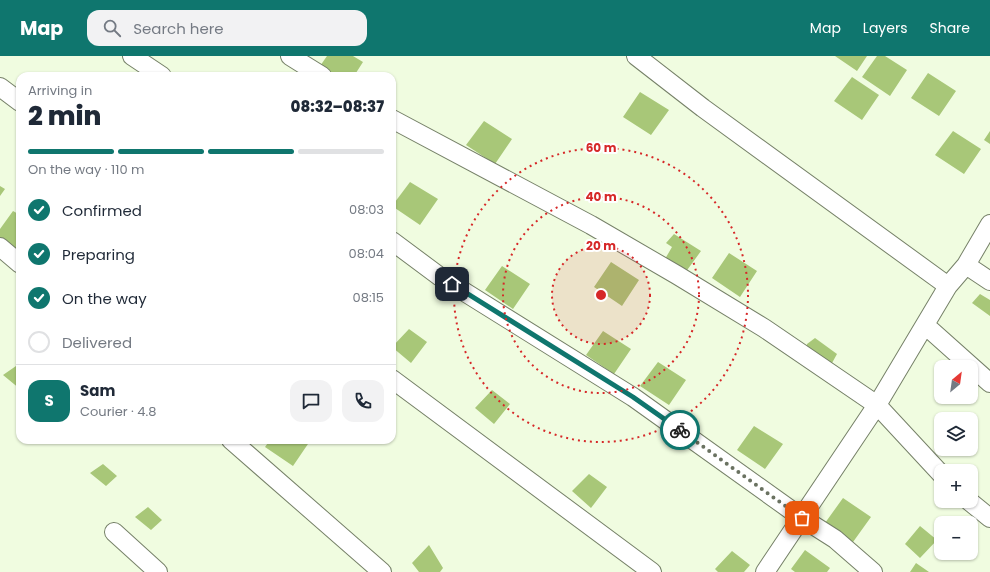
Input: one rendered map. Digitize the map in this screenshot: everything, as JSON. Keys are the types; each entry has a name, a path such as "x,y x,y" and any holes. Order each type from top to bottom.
{"street":[{"path":"132,56 156,72"},
{"path":"290,56 316,72"},
{"path":"636,56 703,108 948,286"},
{"path":"0,87 16,99"},
{"path":"396,121 591,225 671,271 764,328 877,404 934,466"},
{"path":"765,572 877,404 948,286 966,265 990,224"},
{"path":"396,244 440,276 633,397 802,518 835,539 873,572"},
{"path":"0,247 16,261"},
{"path":"966,265 990,281"},
{"path":"925,325 990,383"},
{"path":"396,382 652,572"},
{"path":"236,444 382,572"},
{"path":"978,508 990,518"},
{"path":"114,532 158,572"}],"building":[{"path":"327,56 353,56 363,62 357,72 322,72 318,69"},
{"path":"835,56 867,56 857,71"},
{"path":"877,56 885,56 907,70 890,96 862,77"},
{"path":"928,73 956,91 939,116 911,98"},
{"path":"852,77 879,95 862,120 834,101"},
{"path":"640,92 669,110 651,135 623,117"},
{"path":"484,121 512,139 495,164 466,145"},
{"path":"953,131 981,149 964,174 935,155"},
{"path":"990,131 990,144 984,140"},
{"path":"410,182 438,199 420,225 396,209 396,201"},
{"path":"0,186 5,189 0,196"},
{"path":"13,211 16,213 16,248 0,238 0,229"},
{"path":"674,234 701,251 685,273 665,259 672,247 666,243"},
{"path":"729,253 757,271 740,297 712,278"},
{"path":"611,262 639,280 622,306 594,287"},
{"path":"502,266 530,284 513,309 485,290"},
{"path":"980,294 990,300 990,316 972,303"},
{"path":"409,329 427,342 411,363 396,350 396,343"},
{"path":"603,331 631,349 614,374 586,355"},
{"path":"815,338 837,354 832,363 806,349 807,344"},
{"path":"658,362 686,380 669,405 640,386"},
{"path":"16,366 16,386 3,375"},
{"path":"492,390 510,404 494,424 475,408"},
{"path":"754,426 783,444 765,469 737,450"},
{"path":"267,444 308,444 293,466 265,447"},
{"path":"103,464 117,476 106,486 90,473"},
{"path":"589,474 607,487 591,508 572,491"},
{"path":"843,498 871,517 853,542 825,523"},
{"path":"148,507 162,520 151,530 135,517"},
{"path":"920,526 934,538 934,543 920,558 905,544"},
{"path":"429,545 443,568 440,572 419,572 412,563"},
{"path":"805,550 830,568 827,572 795,572 791,569"},
{"path":"732,551 750,565 744,572 718,572 715,569"},
{"path":"916,563 929,572 910,572"}],"way so far":[{"path":"680,430 802,518"}],"route":[{"path":"452,284 633,397 680,430"}]}
